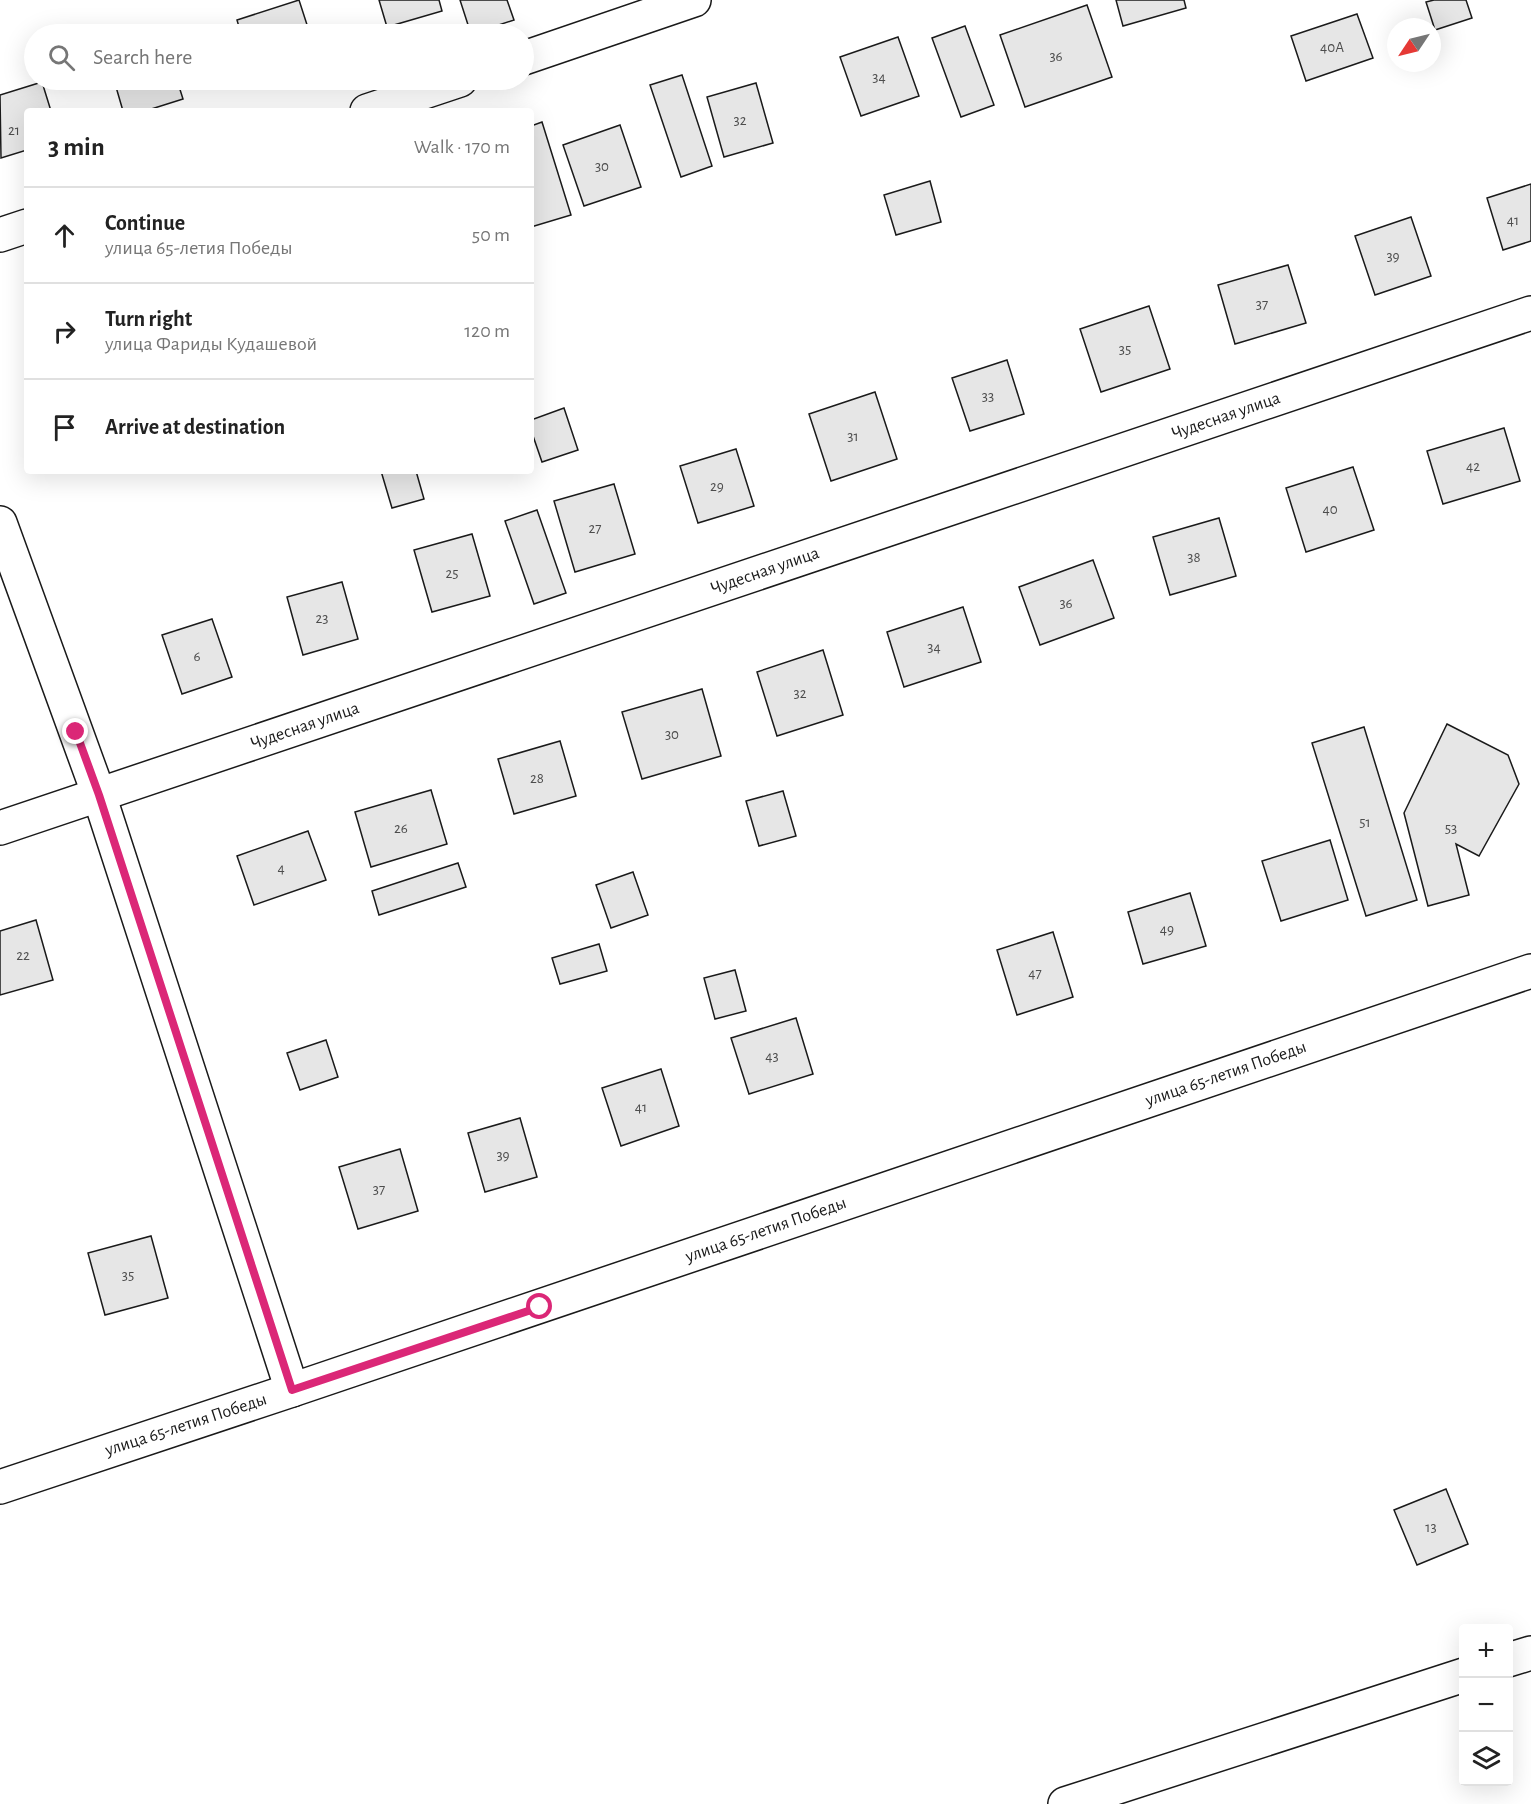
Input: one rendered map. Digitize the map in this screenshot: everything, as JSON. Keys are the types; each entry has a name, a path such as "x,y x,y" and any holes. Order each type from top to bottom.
{"street":[{"path":"534,55 694,0"},
{"path":"376,108 430,90"},
{"path":"0,235 24,227"},
{"name":"Чудесная улица","path":"0,828 1531,313"},
{"path":"0,523 99,795 292,1390"},
{"name":"улица 65-летия Победы","path":"0,1487 1531,971"},
{"path":"1513,1659 1531,1653"},
{"path":"1065,1804 1459,1676"}],"building":[{"path":"299,0 307,24 238,24 237,20"},
{"path":"379,0 439,0 442,11 397,24 386,24"},
{"path":"460,0 507,0 514,20 502,24 468,24"},
{"path":"1116,0 1184,0 1186,8 1123,26"},
{"path":"1466,0 1472,18 1441,28 1441,18 1431,18 1426,2"},
{"path":"1087,5 1112,77 1025,107 1000,35"},
{"path":"1357,14 1373,58 1306,81 1291,36"},
{"path":"965,26 994,105 961,117 932,38"},
{"path":"898,37 919,96 861,116 840,57"},
{"path":"682,75 712,166 681,177 650,85"},
{"path":"756,83 773,143 724,157 707,97"},
{"path":"24,88 24,90 44,90 50,108 24,108 24,151 1,158 0,95"},
{"path":"117,90 180,90 183,99 154,108 122,108"},
{"path":"542,122 571,215 534,226 534,125"},
{"path":"620,125 641,187 584,206 563,145"},
{"path":"930,181 941,222 896,235 884,195"},
{"path":"1531,184 1531,241 1503,250 1487,198"},
{"path":"1411,217 1431,276 1375,295 1355,236"},
{"path":"1288,265 1306,323 1235,344 1218,285"},
{"path":"1149,306 1170,369 1101,392 1080,329"},
{"path":"1007,360 1024,414 970,431 952,378"},
{"path":"875,392 897,459 831,481 809,414"},
{"path":"564,408 578,450 542,462 534,439 534,419"},
{"path":"1504,428 1520,481 1443,504 1427,451"},
{"path":"736,449 754,506 698,523 680,466"},
{"path":"1353,467 1374,530 1306,552 1286,488"},
{"path":"382,474 417,474 424,499 392,508"},
{"path":"614,484 635,554 575,572 554,501"},
{"path":"537,510 566,593 534,604 505,521"},
{"path":"1219,518 1236,576 1170,595 1153,537"},
{"path":"472,534 490,596 432,612 414,550"},
{"path":"1093,560 1114,618 1040,645 1019,587"},
{"path":"342,582 358,639 303,655 287,597"},
{"path":"963,607 981,662 904,687 887,632"},
{"path":"212,619 232,677 182,694 162,635"},
{"path":"823,650 843,715 777,736 757,672"},
{"path":"702,689 721,756 642,779 622,712"},
{"path":"1447,724 1508,755 1519,784 1479,856 1456,844 1469,895 1428,906 1404,813"},
{"path":"1364,727 1417,900 1366,916 1312,743"},
{"path":"560,741 576,796 514,814 498,759"},
{"path":"431,790 447,844 371,867 355,812"},
{"path":"783,791 796,836 759,846 746,801"},
{"path":"308,831 326,880 254,905 237,856"},
{"path":"1330,840 1348,900 1281,921 1262,861"},
{"path":"458,863 466,887 379,915 372,891"},
{"path":"633,872 648,915 611,928 596,885"},
{"path":"1190,893 1206,946 1143,964 1128,912"},
{"path":"36,920 53,980 0,995 0,931"},
{"path":"1053,932 1073,997 1017,1015 997,950"},
{"path":"599,944 607,971 560,984 552,958"},
{"path":"735,970 746,1011 715,1019 704,978"},
{"path":"796,1018 813,1074 749,1094 731,1038"},
{"path":"326,1040 338,1077 300,1090 287,1053"},
{"path":"661,1069 679,1126 621,1146 602,1088"},
{"path":"520,1118 537,1177 485,1192 468,1133"},
{"path":"400,1149 418,1211 358,1229 339,1167"},
{"path":"151,1236 168,1298 105,1315 88,1253"},
{"path":"1446,1489 1468,1544 1417,1565 1394,1510"}],"route":[{"path":"76,732 99,795 292,1390 540,1307"}]}
